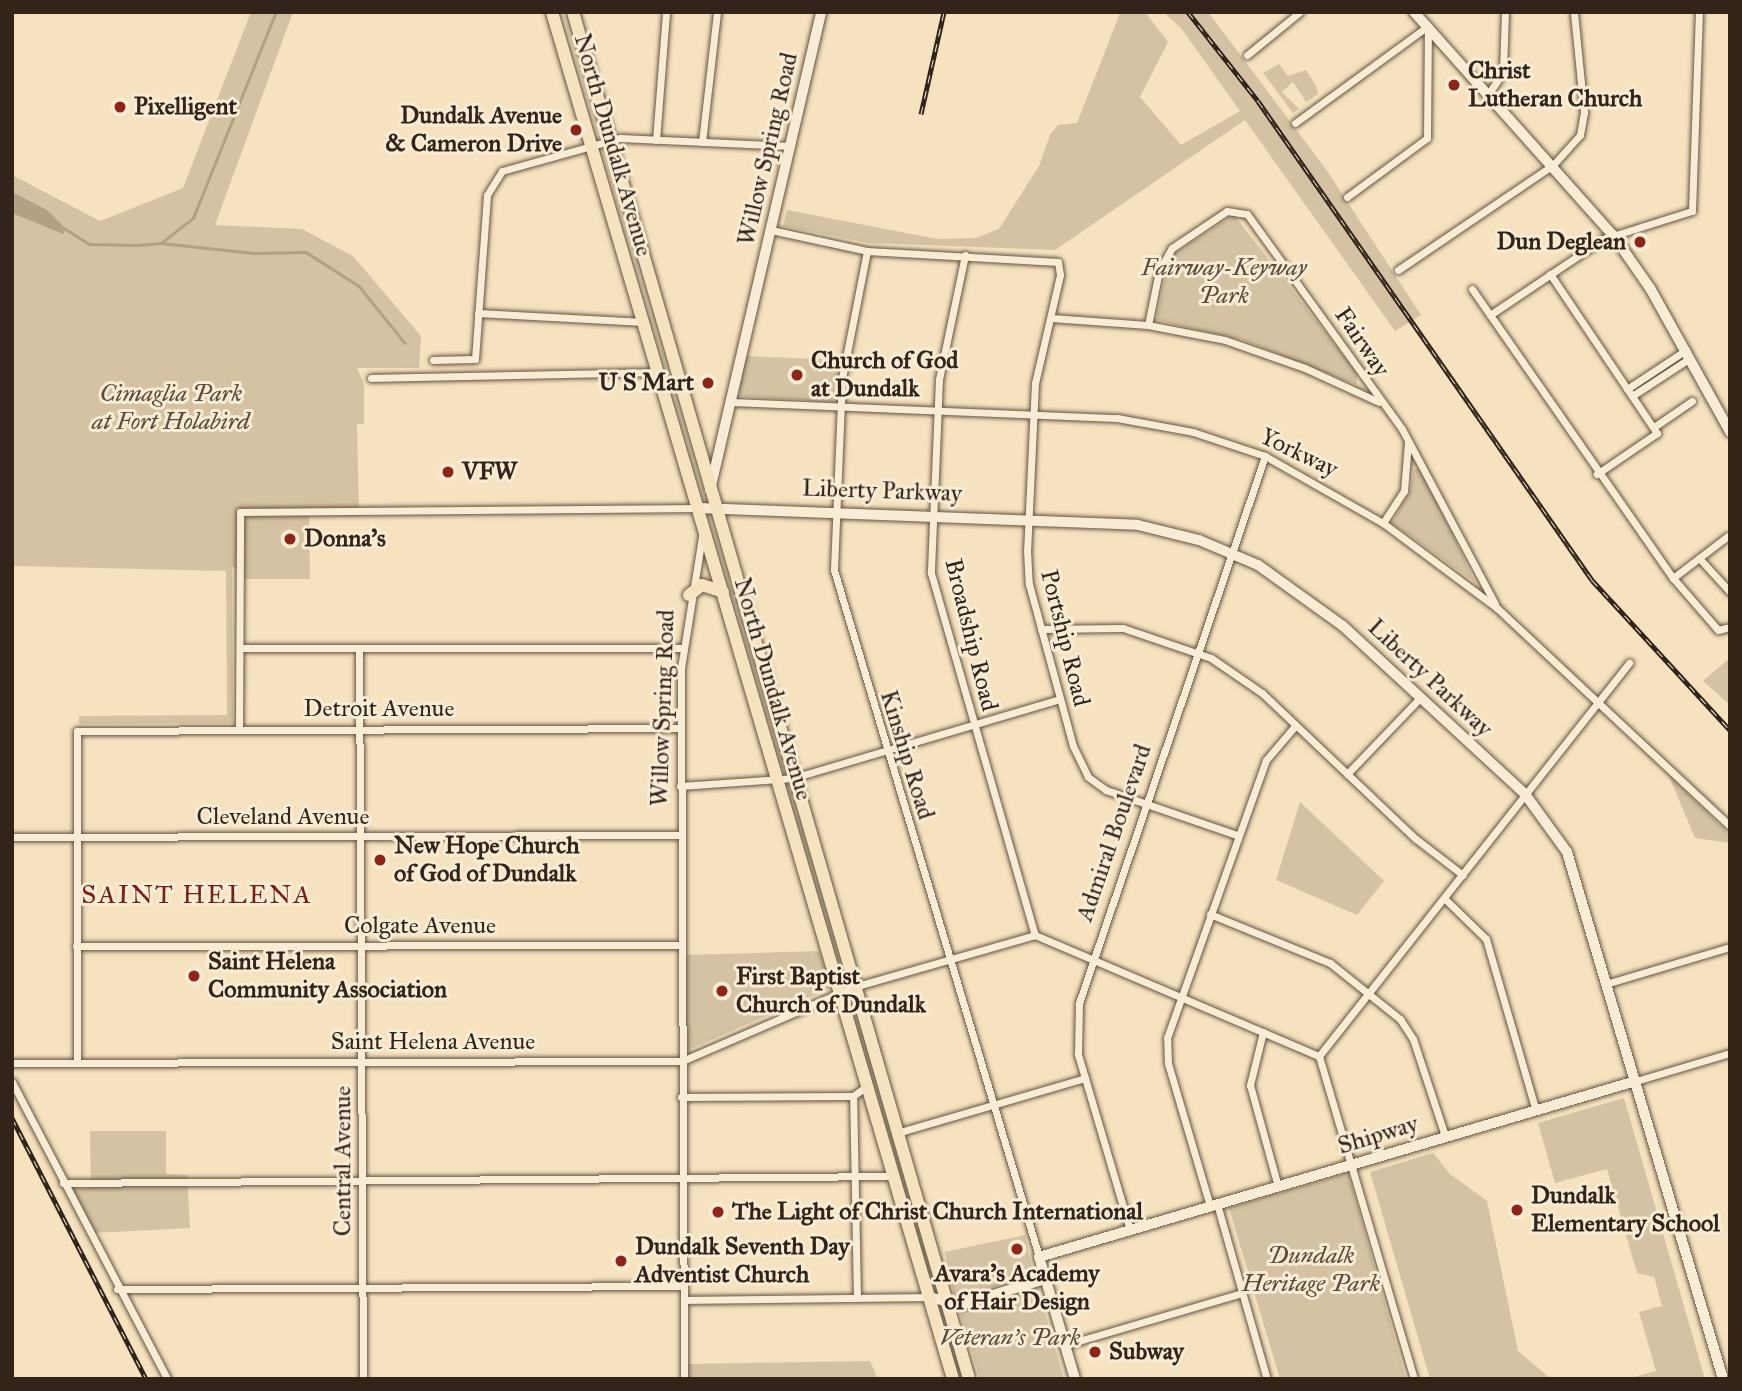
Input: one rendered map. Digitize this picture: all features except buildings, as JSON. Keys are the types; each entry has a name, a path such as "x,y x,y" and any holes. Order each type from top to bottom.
{"main road":[{"name":"North Dundalk Avenue","path":"552,12 659,372 707,507 793,778 969,1379"},
{"name":"North Dundalk Avenue","path":"573,12 710,492 704,526 953,1379"},
{"path":"689,595 702,584 723,592"}],"street":[{"path":"656,140 666,12"},
{"path":"702,142 717,12"},
{"name":"Willow Spring Road","path":"710,492 821,12"},
{"path":"1247,55 1300,12"},
{"path":"1414,12 1613,234 1688,354 1729,431"},
{"path":"1489,93 1503,72 1505,12"},
{"path":"1398,271 1569,152 1584,124 1574,12"},
{"path":"1490,316 1613,234 1692,211 1699,12"},
{"path":"1294,123 1428,26"},
{"path":"1347,197 1427,138 1428,26"},
{"path":"433,360 475,359 487,195 494,177 508,168 611,140 791,146"},
{"name":"Fairway","path":"1148,325 1159,271 1172,248 1227,211 1242,211 1408,441 1497,608"},
{"path":"771,230 867,251 965,255"},
{"name":"Kinship Road","path":"867,251 847,341 840,407 835,510 836,578 990,1106 1039,1257"},
{"name":"Portship Road","path":"965,255 1058,262 1051,318 1032,415 1028,577 1060,699 1088,777 1106,790 1237,835"},
{"name":"Broadship Road","path":"965,255 935,412 930,513 931,573 1035,936"},
{"path":"1550,274 1657,433 1597,474"},
{"path":"1472,289 1597,474 1673,578 1718,630 1730,627"},
{"path":"478,313 644,322"},
{"path":"1051,318 1148,325 1271,355 1380,403"},
{"path":"1630,393 1688,354"},
{"path":"371,378 659,372"},
{"path":"1654,427 1692,401"},
{"name":"Yorkway","path":"732,402 1143,422 1265,456 1382,523 1497,608 1599,699 1730,826"},
{"path":"1382,523 1404,491 1408,441"},
{"name":"Admiral Boulevard","path":"1130,1230 1085,1077 1077,1021 1091,958 1265,456"},
{"path":"239,730 240,512 707,507"},
{"name":"Liberty Parkway","path":"707,507 1028,517 1138,525 1231,553 1301,591 1525,794 1567,852 1609,983 1723,1379"},
{"name":"Willow Spring Road","path":"684,1379 680,835 682,648 689,595 704,526"},
{"path":"1673,578 1728,536"},
{"path":"1699,558 1730,592"},
{"path":"1041,629 1113,627 1196,650 1241,677 1463,875"},
{"path":"241,648 682,648"},
{"name":"Central Avenue","path":"359,648 363,1379"},
{"path":"1320,1056 1629,663"},
{"path":"1347,774 1420,698"},
{"path":"680,786 793,778 1060,699"},
{"path":"1266,1379 1242,1293 1168,1063 1167,1038 1237,835 1266,760 1295,726"},
{"name":"Detroit Avenue","path":"76,837 77,731 681,728"},
{"name":"Cleveland Avenue","path":"12,837 680,835"},
{"path":"76,837 77,1062"},
{"path":"1445,899 1486,939 1536,1111"},
{"path":"1210,914 1325,960 1369,993 1409,1031 1445,1136"},
{"path":"1035,936 1320,1056"},
{"name":"Saint Helena Avenue","path":"12,1063 682,1061 854,987 1035,936"},
{"name":"Colgate Avenue","path":"76,946 681,945"},
{"path":"1609,983 1730,947"},
{"path":"1264,1032 1250,1085 1278,1187"},
{"name":"Shipway","path":"1039,1257 1730,1053"},
{"path":"1320,1056 1414,1379"},
{"path":"897,1133 1085,1077"},
{"path":"12,1082 117,1289 167,1379"},
{"path":"681,1097 853,1096 868,1085"},
{"path":"853,1096 857,1298"},
{"path":"63,1183 683,1181 894,1176"},
{"path":"1039,1257 1075,1379"},
{"path":"684,1300 929,1297 946,1304 960,1305 1045,1279"},
{"path":"117,1289 684,1286"},
{"path":"1065,1345 1242,1293"}],"green space":[{"name":"Cimaglia Park at Fort Holabird","path":"251,12 293,12 215,225 302,229 353,256 421,336 419,368 357,368 364,384 364,424 357,424 359,516 309,516 310,579 245,579 232,566 233,723 79,724 79,716 227,715 226,571 12,566 12,175 100,221 183,188"},
{"path":"1145,12 1168,42 1140,97 1181,145 1240,111 1181,28 1163,12 1208,12 1328,172 1421,315 1395,331 1245,120 1055,250 869,243 783,226 787,210 937,239 976,238 999,229 1039,166 1050,135 1058,125 1077,123 1120,13"},
{"path":"1279,64 1288,76 1306,70 1316,86 1318,94 1306,102 1293,82 1282,92 1299,109 1293,113 1263,73"},
{"name":"Fairway-Keyway Park","path":"1234,215 1357,373 1357,385 1243,340 1156,320 1169,257"},
{"path":"745,356 840,360 837,396 833,402 739,396"},
{"path":"1414,469 1422,469 1475,582 1392,523 1410,491"},
{"path":"1730,658 1730,705 1703,681"},
{"path":"1668,774 1730,835 1730,843 1695,838"},
{"path":"1300,802 1384,881 1357,915 1276,880"},
{"path":"819,951 832,987 686,1051 684,955"},
{"path":"1624,1098 1705,1379 1627,1379 1656,1371 1639,1312 1662,1306 1654,1277 1637,1273 1607,1169 1555,1183 1538,1123"},
{"path":"90,1131 166,1131 166,1174 187,1175 190,1228 94,1233 72,1189 91,1188"},
{"path":"1433,1153 1450,1174 1487,1201 1518,1351 1551,1379 1430,1379 1370,1172"},
{"name":"Dundalk Heritage Park","path":"1348,1173 1406,1379 1280,1379 1229,1208"},
{"path":"1025,1235 1034,1278 954,1295 945,1252"},
{"name":"Veteran's Park","path":"1037,1286 1064,1379 980,1379 960,1313"},
{"path":"870,1361 878,1379 687,1379 688,1364"}],"shaded area":[{"path":"12,192 47,210 66,229 63,234 12,213"}],"waterway":[{"path":"64,228 90,244 138,245 161,243 193,218 276,12"},
{"path":"161,243 253,253 306,252 359,286 405,343"}],"railway":[{"path":"921,114 944,12"},
{"path":"1188,12 1258,101 1592,580 1730,730"},
{"path":"12,1118 146,1379"}],"place":[{"name":"Christ Lutheran Church","path":"1454,85"},
{"name":"Pixelligent","path":"120,107"},
{"name":"Dundalk Avenue & Cameron Drive","path":"576,130"},
{"name":"Dun Deglean","path":"1640,242"},
{"name":"Church of God at Dundalk","path":"797,375"},
{"name":"U S Mart","path":"708,383"},
{"name":"VFW","path":"448,472"},
{"name":"Donna's","path":"290,539"},
{"name":"New Hope Church of God of Dundalk","path":"380,860"},
{"name":"Saint Helena Community Association","path":"194,976"},
{"name":"First Baptist Church of Dundalk","path":"722,991"},
{"name":"Dundalk Elementary School","path":"1517,1210"},
{"name":"The Light of Christ Church International","path":"718,1212"},
{"name":"Avara's Academy of Hair Design","path":"1017,1249"},
{"name":"Dundalk Seventh Day Adventist Church","path":"621,1261"},
{"name":"Subway","path":"1095,1352"}],"district":[{"name":"SAINT HELENA","path":"197,895"}]}
